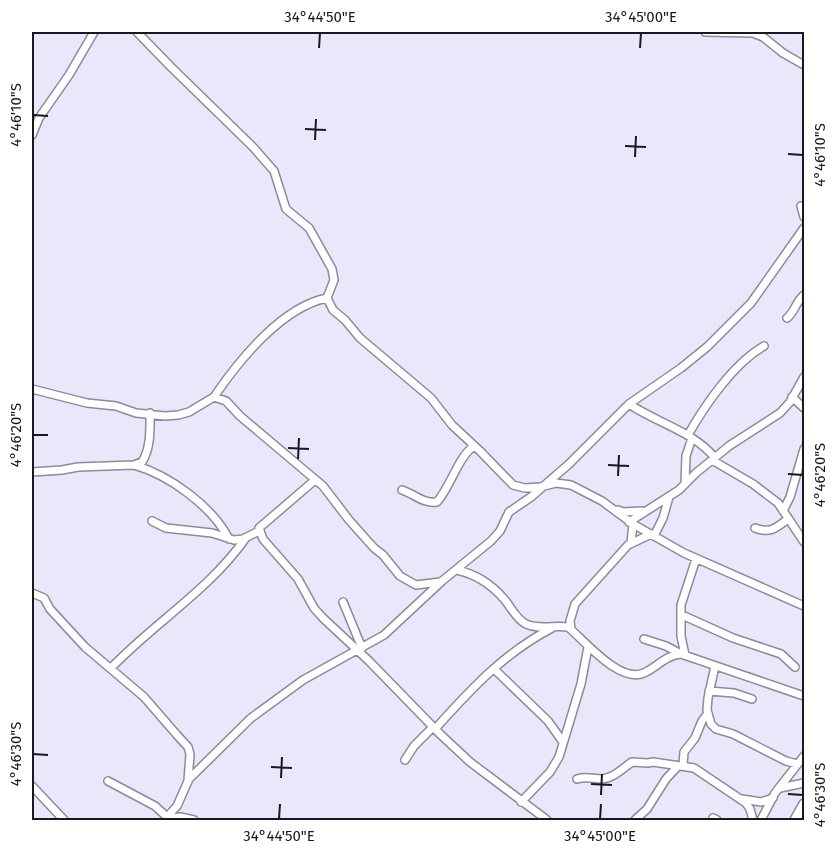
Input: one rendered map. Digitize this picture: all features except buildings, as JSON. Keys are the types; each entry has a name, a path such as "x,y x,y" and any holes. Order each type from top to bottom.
{"main road":[{"path":"795,820 804,804"}],"street":[{"path":"32,135 39,118 69,75 94,32"},
{"path":"138,32 274,171 286,209 309,228 332,269 334,280 327,298 333,310 360,338 431,398 452,425 513,485 520,488 563,483 623,512 646,510"},
{"path":"705,32 753,33 763,37 783,53 804,65"},
{"path":"801,206 804,217"},
{"path":"166,819 177,806 188,783 214,753 251,718 297,683 384,635 442,581 491,541 500,531 509,512 569,464 629,404 707,348 751,303 804,228"},
{"path":"787,318 804,295"},
{"path":"32,389 136,412 173,416 183,414 214,397 250,351 298,308 327,298"},
{"path":"685,484 686,456 690,437 708,402 738,367 764,346"},
{"path":"631,543 631,523 646,510 669,497 729,446 780,413 804,377"},
{"path":"214,397 226,401 240,416 323,486 400,576 416,585 442,581"},
{"path":"792,398 804,408"},
{"path":"629,404 701,444 713,459 778,503 804,542"},
{"path":"134,465 142,462 147,453 150,413"},
{"path":"402,490 421,499 437,502 467,452 474,446"},
{"path":"783,511 790,497 804,449"},
{"path":"32,472 78,467 134,465 151,469 194,499 219,521 229,539"},
{"path":"315,480 265,522 260,528 263,539 298,579 314,608 359,649 434,728 481,772 547,820"},
{"path":"571,629 570,621 575,604 631,543 652,535 663,518 669,497"},
{"path":"610,506 631,523 696,559 804,606"},
{"path":"755,528 764,531 774,530 788,519"},
{"path":"152,520 166,528 212,533 229,539 245,538 260,531"},
{"path":"111,668 135,644 206,585 245,538"},
{"path":"683,655 680,627 681,605 696,559"},
{"path":"457,570 467,572 490,586 503,597 523,622 534,626 564,626 571,629 588,647 625,673 636,675 671,656 683,655"},
{"path":"32,593 44,598 50,609 85,647 144,698 188,747 190,761 188,783"},
{"path":"343,602 359,649"},
{"path":"682,615 733,638 782,654 795,667"},
{"path":"405,760 414,746 477,682 519,647 555,627"},
{"path":"644,639 666,646 683,655 803,694"},
{"path":"521,802 555,764 581,684 588,647"},
{"path":"715,666 709,692 708,713 711,724 716,729 733,734 786,761 797,764"},
{"path":"494,669 548,722 563,742"},
{"path":"709,692 734,693 752,699"},
{"path":"635,820 647,809 666,779 680,766 682,756 708,713"},
{"path":"762,820 773,798 804,756"},
{"path":"577,779 605,778 620,772 632,762 680,766 700,772 740,798 750,808 753,820"},
{"path":"108,781 156,806 166,819"},
{"path":"780,788 804,783"},
{"path":"32,786 64,820"},
{"path":"740,798 761,802 773,798"},
{"path":"532,810 532,820"},
{"path":"166,819 180,817 194,820"}]}
